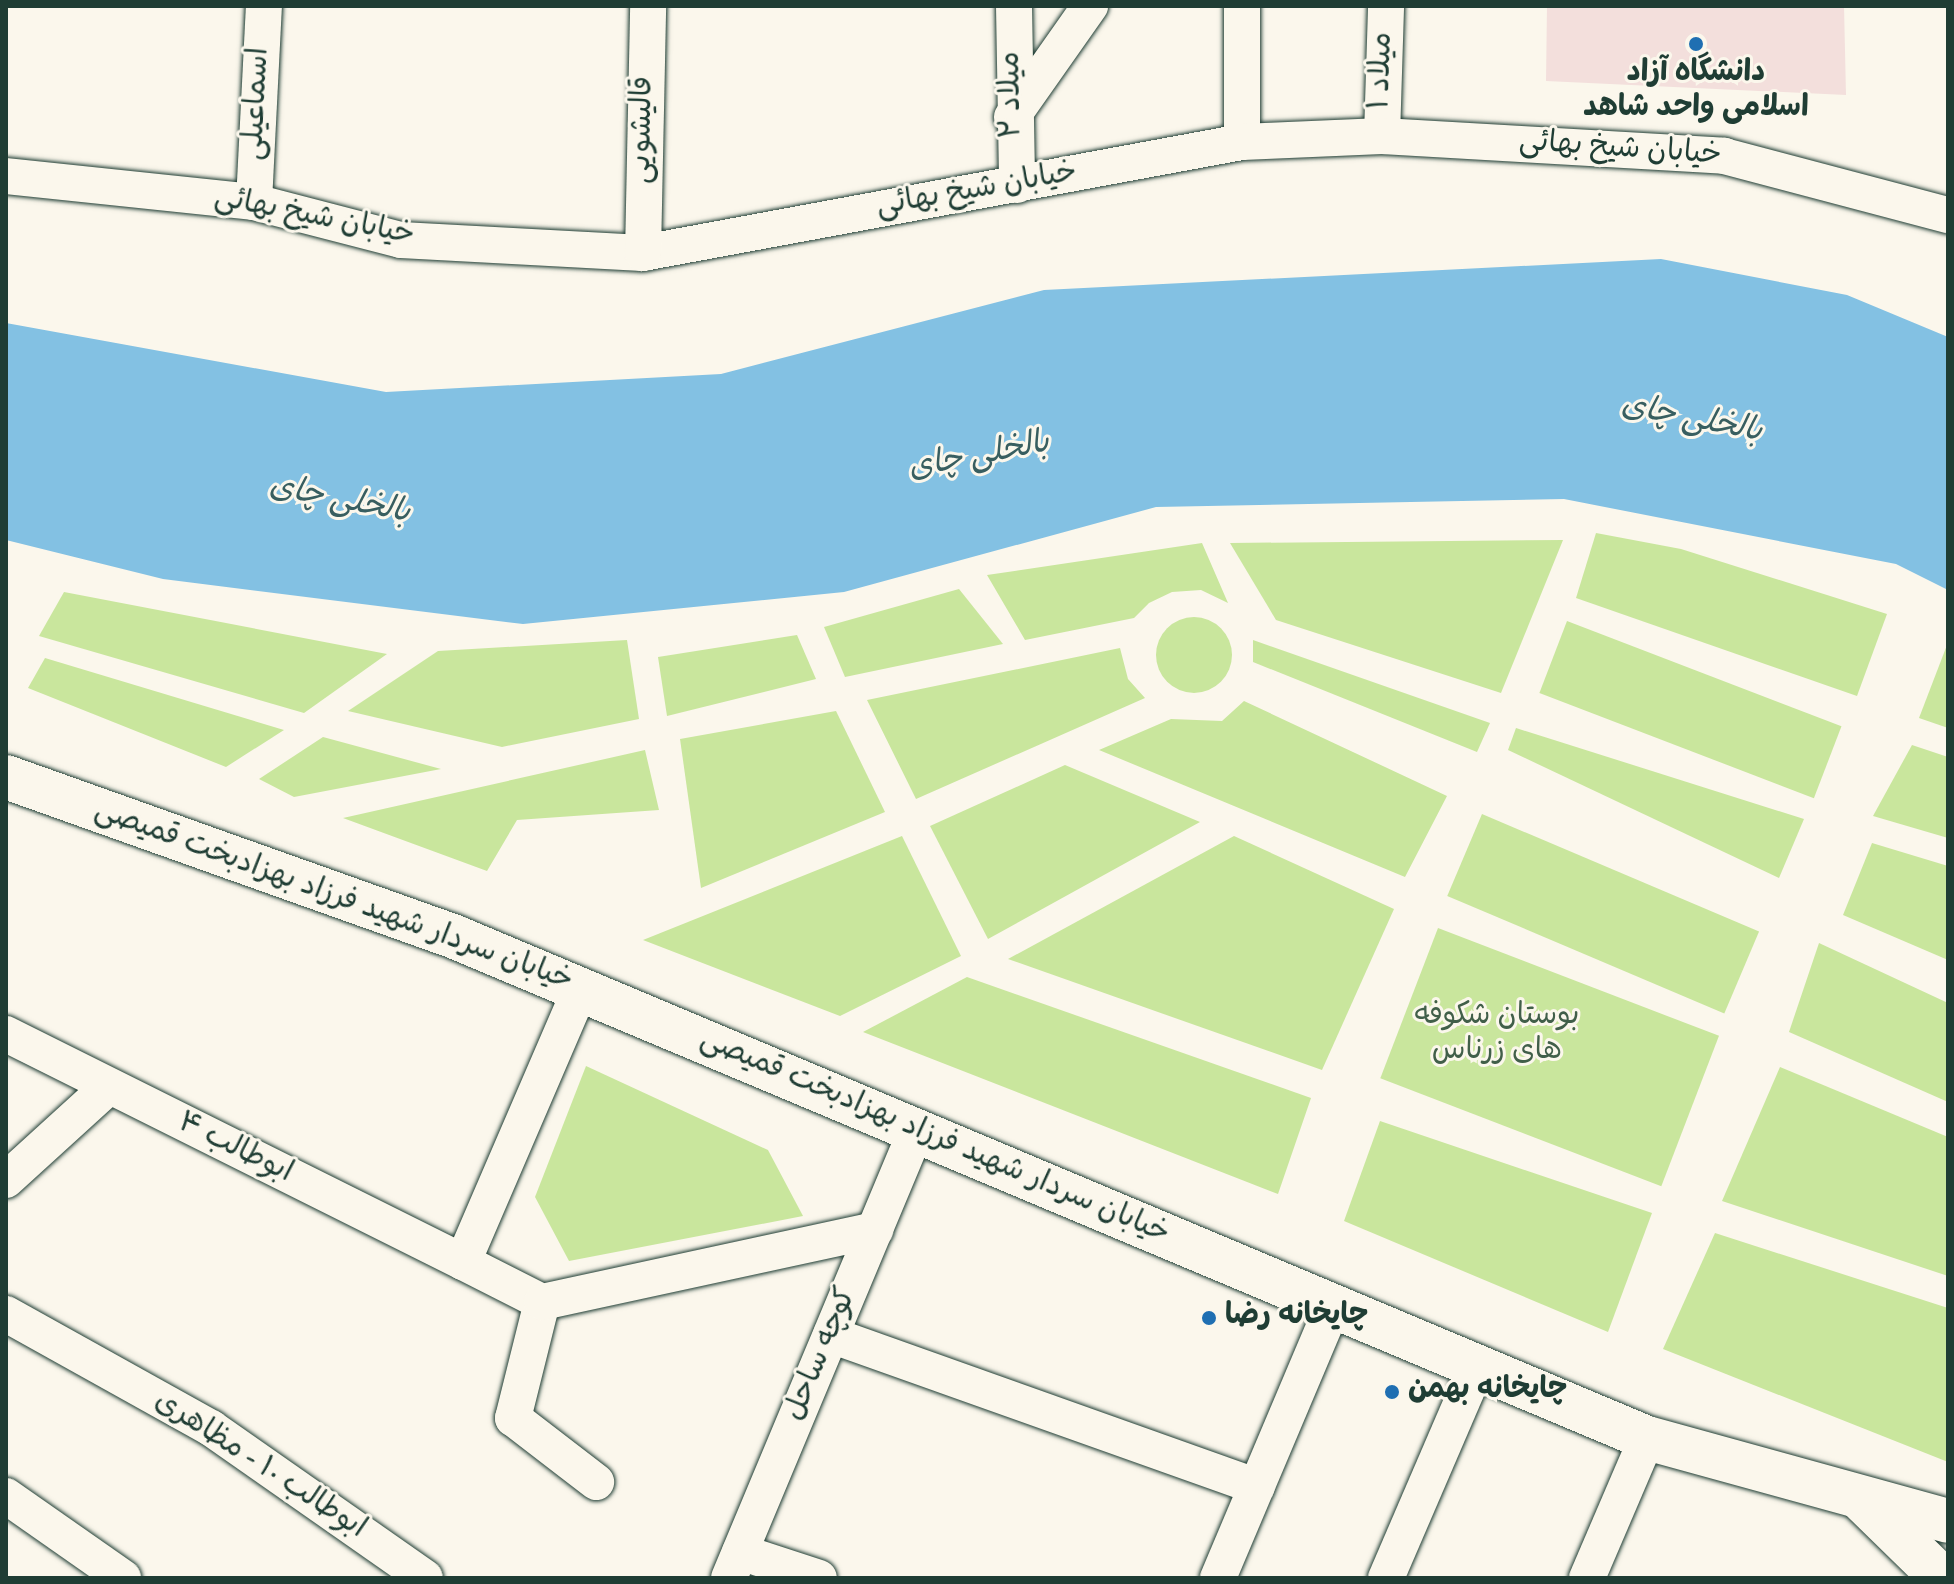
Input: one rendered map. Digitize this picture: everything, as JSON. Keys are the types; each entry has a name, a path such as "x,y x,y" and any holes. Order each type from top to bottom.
{"main road":[{"name":"خیابان سردار شهید فرزاد بهزاد‌بخت قمیصی","path":"6,777 455,937 1647,1438 1862,1500 1948,1521"},
{"name":"خیابان سردار شهید فرزاد بهزاد‌بخت قمیصی","path":"1862,1500 1942,1578"}],"street":[{"name":"اسماعیلی","path":"254,202 264,6"},
{"name":"قالیشویی","path":"643,253 648,6"},
{"name":"میلاد ۲","path":"1014,6 1012,117 1017,185"},
{"path":"1012,117 1090,6"},
{"path":"1242,6 1242,142"},
{"name":"میلاد ۱","path":"1382,136 1386,6"},
{"name":"خیابان شیخ بهائی","path":"6,176 254,202 401,240 643,253 1242,142 1382,136 1724,156 1948,215"},
{"path":"463,1262 580,990"},
{"name":"ابوطالب ۴","path":"6,1034 107,1088 542,1302"},
{"path":"6,1180 107,1088"},
{"name":"کوچه ساحل","path":"734,1565 916,1132"},
{"path":"596,1482 513,1418 542,1302 875,1230"},
{"path":"1218,1578 1333,1306"},
{"name":"ابوطالب ۱۰ - مظاهری","path":"6,1314 211,1428 425,1578"},
{"path":"831,1335 1257,1487"},
{"path":"1386,1578 1477,1367"},
{"path":"1587,1578 1647,1438"},
{"path":"6,1496 123,1578"},
{"path":"734,1565 819,1578"}],"shaded area":[{"name":"دانشگاه آزاد اسلامی واحد شاهد","path":"1547,6 1844,6 1846,95 1546,81"}],"green space":[{"path":"1596,533 1681,549 1887,614 1857,696 1576,598"},
{"path":"1563,540 1501,693 1276,620 1230,543"},
{"path":"1202,543 1228,603 1201,590 1172,592 1149,603 1134,618 1025,640 987,575"},
{"path":"959,589 1003,644 845,677 824,627"},
{"path":"64,592 387,654 304,713 39,636"},
{"path":"1194,617 1208,620 1221,628 1229,641 1232,655 1229,669 1221,682 1208,690 1194,693 1180,690 1167,682 1159,669 1156,655 1159,641 1167,628 1180,620"},
{"path":"1567,621 1841,726 1814,798 1539,693"},
{"path":"797,635 816,679 667,716 658,657"},
{"path":"627,640 639,719 502,747 348,711 438,651"},
{"path":"1253,640 1490,723 1477,752 1253,662"},
{"path":"1948,645 1948,728 1919,718"},
{"path":"1120,648 1128,679 1145,698 916,799 867,700"},
{"path":"45,658 284,730 226,767 28,688"},
{"path":"1244,701 1447,796 1405,877 1099,750 1171,719 1222,721"},
{"path":"836,711 885,812 701,888 680,739"},
{"path":"1516,728 1804,819 1779,878 1508,750"},
{"path":"323,737 441,769 294,797 259,779"},
{"path":"1912,745 1948,757 1948,838 1873,816"},
{"path":"645,750 659,810 517,820 487,871 343,818"},
{"path":"1065,765 1200,822 988,939 930,826"},
{"name":"بوستان شکوفه های زرناس","path":"1482,814 1759,932 1724,1014 1447,896"},
{"path":"902,836 961,956 840,1016 643,940"},
{"path":"1234,836 1394,909 1322,1070 1008,959"},
{"path":"1872,843 1948,866 1948,960 1843,915"},
{"name":"بوستان شکوفه های زرناس","path":"1438,928 1719,1036 1661,1186 1380,1078"},
{"path":"1819,943 1948,1003 1948,1102 1789,1032"},
{"path":"967,977 1311,1098 1278,1194 863,1032"},
{"path":"586,1066 768,1150 803,1216 569,1261 535,1197"},
{"path":"1780,1067 1948,1137 1948,1276 1722,1201"},
{"name":"بوستان شکوفه های زرناس","path":"1380,1121 1652,1213 1608,1332 1344,1221"},
{"path":"1715,1233 1948,1308 1948,1462 1663,1349"}],"water":[{"name":"بالخلی چای","path":"1661,259 1847,295 1948,337 1948,590 1896,564 1564,499 1156,507 844,592 523,624 163,579 6,540 6,323 386,392 721,374 1044,290"}],"place":[{"name":"دانشگاه آزاد اسلامی واحد شاهد","path":"1696,44"},
{"name":"چایخانه رضا","path":"1209,1318"},
{"name":"چایخانه بهمن","path":"1392,1392"}]}
